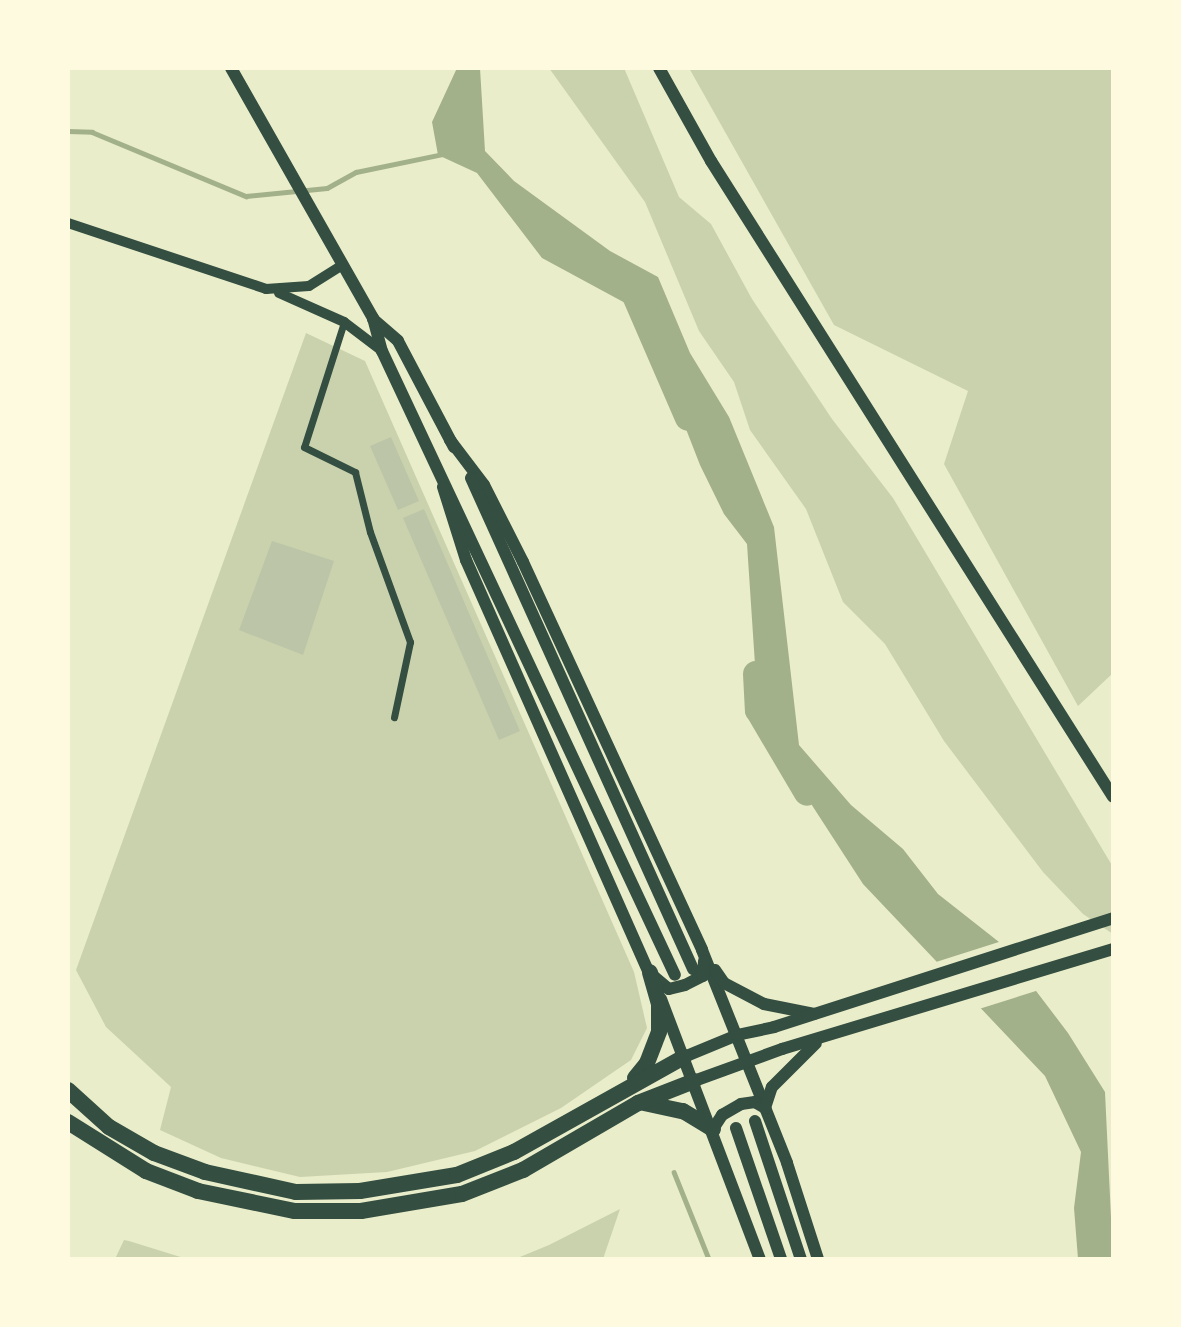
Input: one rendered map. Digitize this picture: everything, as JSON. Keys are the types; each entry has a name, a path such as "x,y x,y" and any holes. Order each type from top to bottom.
{"highway":[{"path":"628,1086 647,1063 659,1031 659,1004 650,972"},
{"path":"68,1090 109,1127 154,1153 253,1185 322,1191 409,1185 457,1175 514,1152 684,1057"},
{"path":"68,1122 146,1171 198,1191 295,1211 361,1211 412,1205 475,1189 523,1170 638,1103 694,1081"},
{"path":"638,1103 673,1107 713,1129"}],"main road":[{"path":"230,68 341,266 373,318 398,341 450,440 692,969"},
{"path":"659,68 711,161 1113,797"},
{"path":"373,318 382,351 675,975"},
{"path":"450,440 484,485 523,562 702,950 765,1108 818,1259"},
{"path":"432,454 466,559 650,972 713,1129 760,1259"},
{"path":"684,1057 737,1035 774,1027 1113,918"},
{"path":"694,1081 782,1049 1113,949"},
{"path":"650,972 668,989 693,982 706,970 702,950"},
{"path":"702,950 723,983 764,1004 814,1014"},
{"path":"765,1108 772,1087 789,1065 818,1040"},
{"path":"713,1129 722,1115 741,1104 755,1102 765,1108"},
{"path":"755,1121 801,1259"},
{"path":"736,1128 781,1259"}],"street":[{"path":"68,223 266,289 344,322 382,351"},
{"path":"266,289 309,286 341,266"},
{"path":"344,322 304,447 355,471 370,532 410,642 394,717"}],"shaded area":[{"path":"457,68 480,68 485,151 514,181 610,251 658,277 690,353 729,417 774,527 799,745 851,805 903,849 938,894 999,942 1068,1033 1105,1092 1113,1259 1078,1259 1074,1208 1081,1152 1045,1076 863,884 793,776 758,710 747,544 724,514 700,465 640,311 542,258 477,173 438,155 432,122"},
{"path":"549,68 624,68 679,197 711,224 752,299 832,419 893,498 1113,867 1113,934 1083,914 1043,872 944,741 885,644 843,602 806,509 750,430 734,382 699,331 645,202"},
{"path":"689,68 1113,68 1113,673 1078,706 944,464 968,391 834,325"},
{"path":"306,333 365,361 634,972 647,1028 631,1060 561,1108 475,1151 387,1172 300,1177 221,1158 160,1130 171,1087 106,1027 76,970"},
{"path":"620,1209 603,1259 515,1259 549,1245"},
{"path":"124,1240 129,1241 187,1259 115,1259"}],"pier":[{"path":"1002,941 1039,990 979,1009 936,962"}],"building":[{"path":"391,437 419,501 398,510 370,446"},
{"path":"424,509 520,731 499,740 403,518"},
{"path":"272,541 334,561 303,655 239,630"}],"waterway":[{"path":"68,131 92,132 246,196 327,188 356,172 443,154"},
{"path":"619,284 633,291 688,418"},
{"path":"756,674 758,710 807,793"},
{"path":"674,1172 709,1259"}]}
